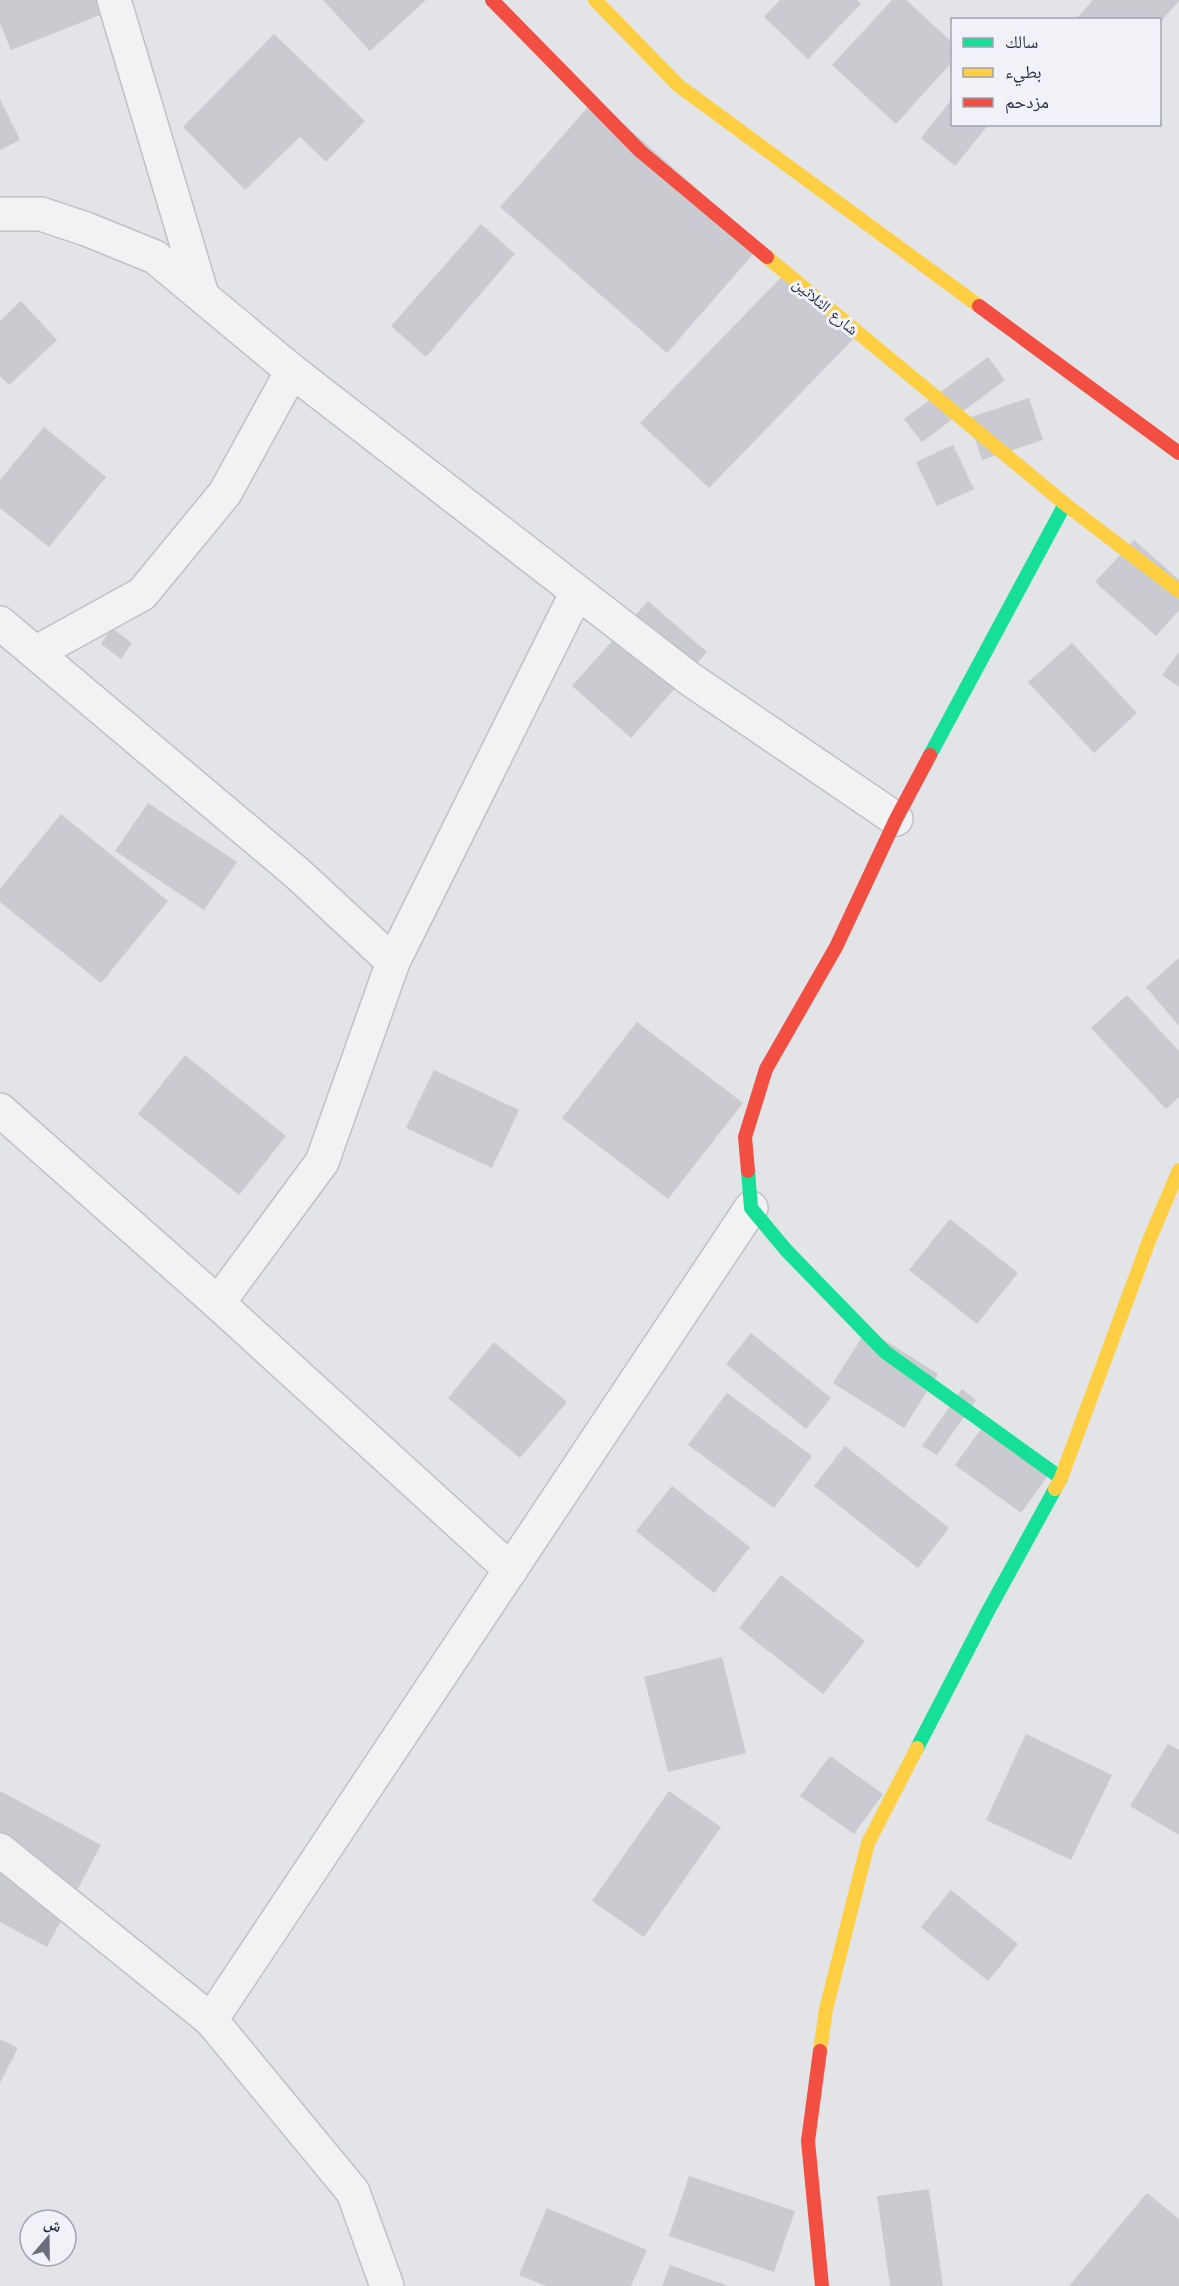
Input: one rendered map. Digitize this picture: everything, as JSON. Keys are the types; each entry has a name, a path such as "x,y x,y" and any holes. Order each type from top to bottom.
{"street":[{"path":"114,0 201,295"},
{"name":"شارع الثلاثين","path":"492,0 640,151 1065,504 1179,591"},
{"path":"595,0 679,86 1179,453"},
{"path":"0,214 41,214 86,228 155,257 292,371 690,678 896,819"},
{"path":"37,652 142,594 225,494 292,371"},
{"path":"1061,1478 885,1352 786,1250 751,1208 745,1137 766,1069 836,946 896,819 1065,504"},
{"path":"218,1303 322,1162 393,962 577,592"},
{"path":"0,623 297,873 393,962"},
{"path":"0,1110 218,1303 511,1570"},
{"path":"822,2286 808,2141 826,2009 868,1843 987,1613 1061,1478 1150,1238 1179,1170"},
{"path":"211,2020 751,1208"},
{"path":"0,1850 211,2020 353,2192 387,2286"}],"building":[{"path":"0,0 121,0 123,6 11,50 0,23"},
{"path":"323,0 426,0 370,51"},
{"path":"780,0 857,0 861,4 808,59 764,17"},
{"path":"892,0 906,0 951,41 951,63 896,124 832,65"},
{"path":"1093,0 1179,0 1161,21 1161,18 1077,18"},
{"path":"274,34 365,121 326,162 300,137 245,190 183,127"},
{"path":"0,99 20,140 0,150"},
{"path":"595,99 761,245 667,353 500,207"},
{"path":"951,100 951,126 987,126 955,166 921,138"},
{"path":"481,224 515,254 426,357 391,326"},
{"path":"790,268 859,333 709,488 640,423"},
{"path":"21,301 57,340 9,385 0,376 0,321"},
{"path":"988,357 1005,380 922,442 904,419"},
{"path":"1029,398 1043,440 982,460 968,418"},
{"path":"44,427 106,477 49,547 0,508 0,480"},
{"path":"953,445 974,489 937,506 916,462"},
{"path":"1134,540 1179,580 1179,610 1156,636 1095,582"},
{"path":"648,601 707,652 631,738 572,686"},
{"path":"112,628 132,643 121,659 101,644"},
{"path":"1072,643 1137,713 1094,753 1028,682"},
{"path":"1179,652 1179,687 1162,675"},
{"path":"148,803 237,862 204,910 115,851"},
{"path":"61,814 168,901 101,983 0,902 0,889"},
{"path":"1179,958 1179,1026 1146,987"},
{"path":"1127,995 1179,1051 1179,1097 1166,1109 1091,1028"},
{"path":"637,1022 743,1103 668,1199 562,1118"},
{"path":"185,1055 286,1136 239,1195 138,1114"},
{"path":"434,1070 519,1110 492,1168 406,1128"},
{"path":"950,1219 1018,1273 977,1324 909,1270"},
{"path":"867,1329 938,1374 904,1428 833,1383"},
{"path":"751,1333 831,1398 806,1429 726,1364"},
{"path":"494,1342 567,1402 520,1458 448,1398"},
{"path":"962,1389 976,1400 937,1455 922,1446"},
{"path":"727,1393 812,1456 774,1508 688,1445"},
{"path":"984,1425 1050,1473 1021,1513 955,1465"},
{"path":"845,1446 949,1528 918,1568 814,1486"},
{"path":"672,1486 750,1547 714,1593 636,1531"},
{"path":"781,1575 865,1641 823,1694 739,1628"},
{"path":"722,1657 746,1753 668,1772 644,1677"},
{"path":"1026,1734 1112,1775 1071,1860 986,1820"},
{"path":"1168,1744 1179,1750 1179,1835 1130,1806"},
{"path":"830,1756 883,1794 854,1834 800,1796"},
{"path":"0,1791 101,1845 47,1947 0,1922"},
{"path":"669,1791 721,1827 644,1937 592,1901"},
{"path":"951,1890 1018,1944 988,1981 921,1927"},
{"path":"0,2039 18,2048 0,2083"},
{"path":"689,2176 795,2211 774,2272 669,2236"},
{"path":"929,2189 943,2286 890,2286 877,2196"},
{"path":"1147,2193 1179,2219 1179,2286 1069,2286"},
{"path":"547,2208 647,2250 631,2286 546,2286 519,2275"},
{"path":"670,2265 728,2286 662,2286"}],"traffic: fast":[{"path":"930,755 1065,504"},
{"path":"748,1171 751,1208 786,1250 885,1352 1061,1478"},
{"path":"917,1748 1055,1489"}],"traffic: slow":[{"path":"595,0 679,86 979,306"},
{"path":"767,257 1065,504 1179,591"},
{"path":"1055,1489 1150,1238 1179,1170"},
{"path":"820,2051 826,2009 868,1843 917,1748"}],"traffic: jam":[{"path":"492,0 640,151 767,257"},
{"path":"979,306 1179,453"},
{"path":"748,1171 745,1137 766,1069 836,947 896,819 930,755"},
{"path":"820,2051 808,2141 822,2286"}]}
